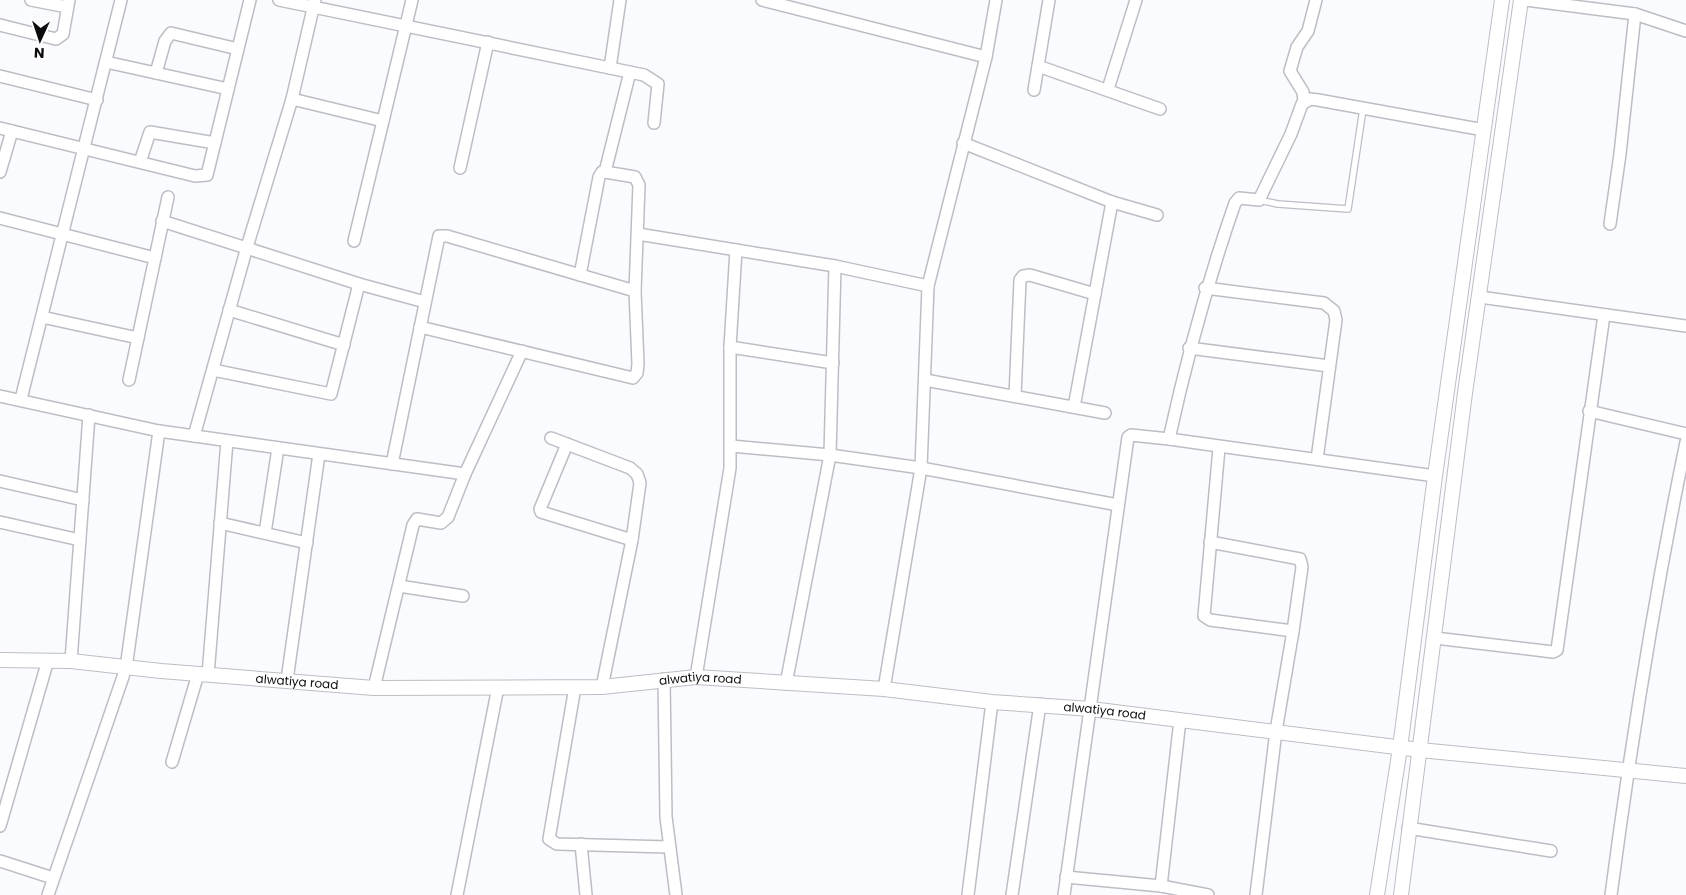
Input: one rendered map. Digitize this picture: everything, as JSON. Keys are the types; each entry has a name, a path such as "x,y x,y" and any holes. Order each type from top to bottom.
{"street":[{"path":"0,25 56,39 62,34 68,4 31,0"},
{"path":"21,399 86,148 121,0"},
{"path":"0,128 203,177 207,175 250,0"},
{"path":"279,0 314,4 406,26 644,74 658,84 654,123"},
{"path":"354,241 412,0"},
{"path":"610,68 620,0"},
{"path":"762,0 986,57"},
{"path":"884,689 921,468 928,286 986,57 996,0"},
{"path":"1034,90 1049,0"},
{"path":"1108,89 1136,0"},
{"path":"1168,439 1205,288 1236,199 1259,200 1304,102 1303,92 1290,71 1297,47 1308,31 1316,0"},
{"path":"1377,895 1400,748 1435,476 1502,0"},
{"path":"1401,895 1408,828 1435,638 1464,393 1480,297 1521,0"},
{"path":"1526,0 1635,14 1686,31"},
{"path":"194,436 247,247 292,99 314,4"},
{"path":"1610,224 1635,14"},
{"path":"156,73 165,41 171,33 238,49"},
{"path":"460,168 488,42"},
{"path":"106,62 228,89"},
{"path":"1038,66 1108,89 1160,109"},
{"path":"606,172 630,72"},
{"path":"0,76 97,100"},
{"path":"292,99 383,121"},
{"path":"1304,102 1318,100 1484,130"},
{"path":"0,172 12,131"},
{"path":"140,162 150,132 216,143"},
{"path":"963,143 1112,202 1157,215"},
{"path":"420,327 633,378 637,373 638,364 635,291 638,180 634,177 602,172 599,177 580,274"},
{"path":"129,380 168,197"},
{"path":"1074,407 1112,202"},
{"path":"0,218 155,258"},
{"path":"162,221 358,284 425,302"},
{"path":"638,234 835,266 928,286"},
{"path":"392,464 439,236 447,236 635,291"},
{"path":"696,678 730,468 730,347 736,250"},
{"path":"786,684 830,455 835,266"},
{"path":"1015,396 1022,276 1030,275 1095,294"},
{"path":"213,370 330,394 358,284"},
{"path":"1205,288 1329,306 1334,311 1336,320 1328,366 1317,459"},
{"path":"1480,297 1686,326"},
{"path":"230,310 344,345"},
{"path":"1435,638 1553,652 1557,650 1604,314"},
{"path":"42,317 138,338"},
{"path":"730,347 833,363"},
{"path":"1189,348 1328,366"},
{"path":"374,688 415,521 417,519 441,523 445,521 522,351"},
{"path":"925,380 1105,413"},
{"path":"0,396 21,399 159,431 465,474"},
{"path":"1589,411 1686,434"},
{"path":"71,661 89,415"},
{"path":"48,895 52,878 126,668 159,431"},
{"path":"1064,895 1092,709 1128,437 1131,435 1168,439 1219,448 1317,459 1435,476"},
{"path":"551,438 630,468 637,474 640,483 632,540 602,687"},
{"path":"172,762 203,674 227,441"},
{"path":"1611,895 1627,771 1658,576 1686,442"},
{"path":"567,444 540,509 541,512 632,540"},
{"path":"731,446 830,455 921,468 1118,505"},
{"path":"265,533 278,448"},
{"path":"1219,448 1204,616 1210,620 1293,631"},
{"path":"287,680 320,454"},
{"path":"0,481 83,500"},
{"path":"0,522 80,540"},
{"path":"220,523 307,543"},
{"path":"1210,542 1300,559 1302,567 1276,731 1256,895"},
{"path":"399,586 463,596"},
{"name":"alwatiya road","path":"0,660 71,661 126,668 374,688 602,687 664,679 696,678 884,689 992,702 1092,709 1400,748 1686,776"},
{"path":"0,826 48,660"},
{"path":"664,679 665,810 676,895"},
{"path":"457,895 498,687"},
{"path":"575,687 549,839 557,844 669,847"},
{"path":"968,895 992,702"},
{"path":"1012,895 1040,704"},
{"path":"1161,886 1180,720"},
{"path":"1408,828 1551,851"},
{"path":"581,844 586,895"},
{"path":"0,861 52,878"},
{"path":"1066,877 1161,886 1208,895"}],"lane":[{"path":"1259,200 1278,204 1348,209 1363,109"}]}
